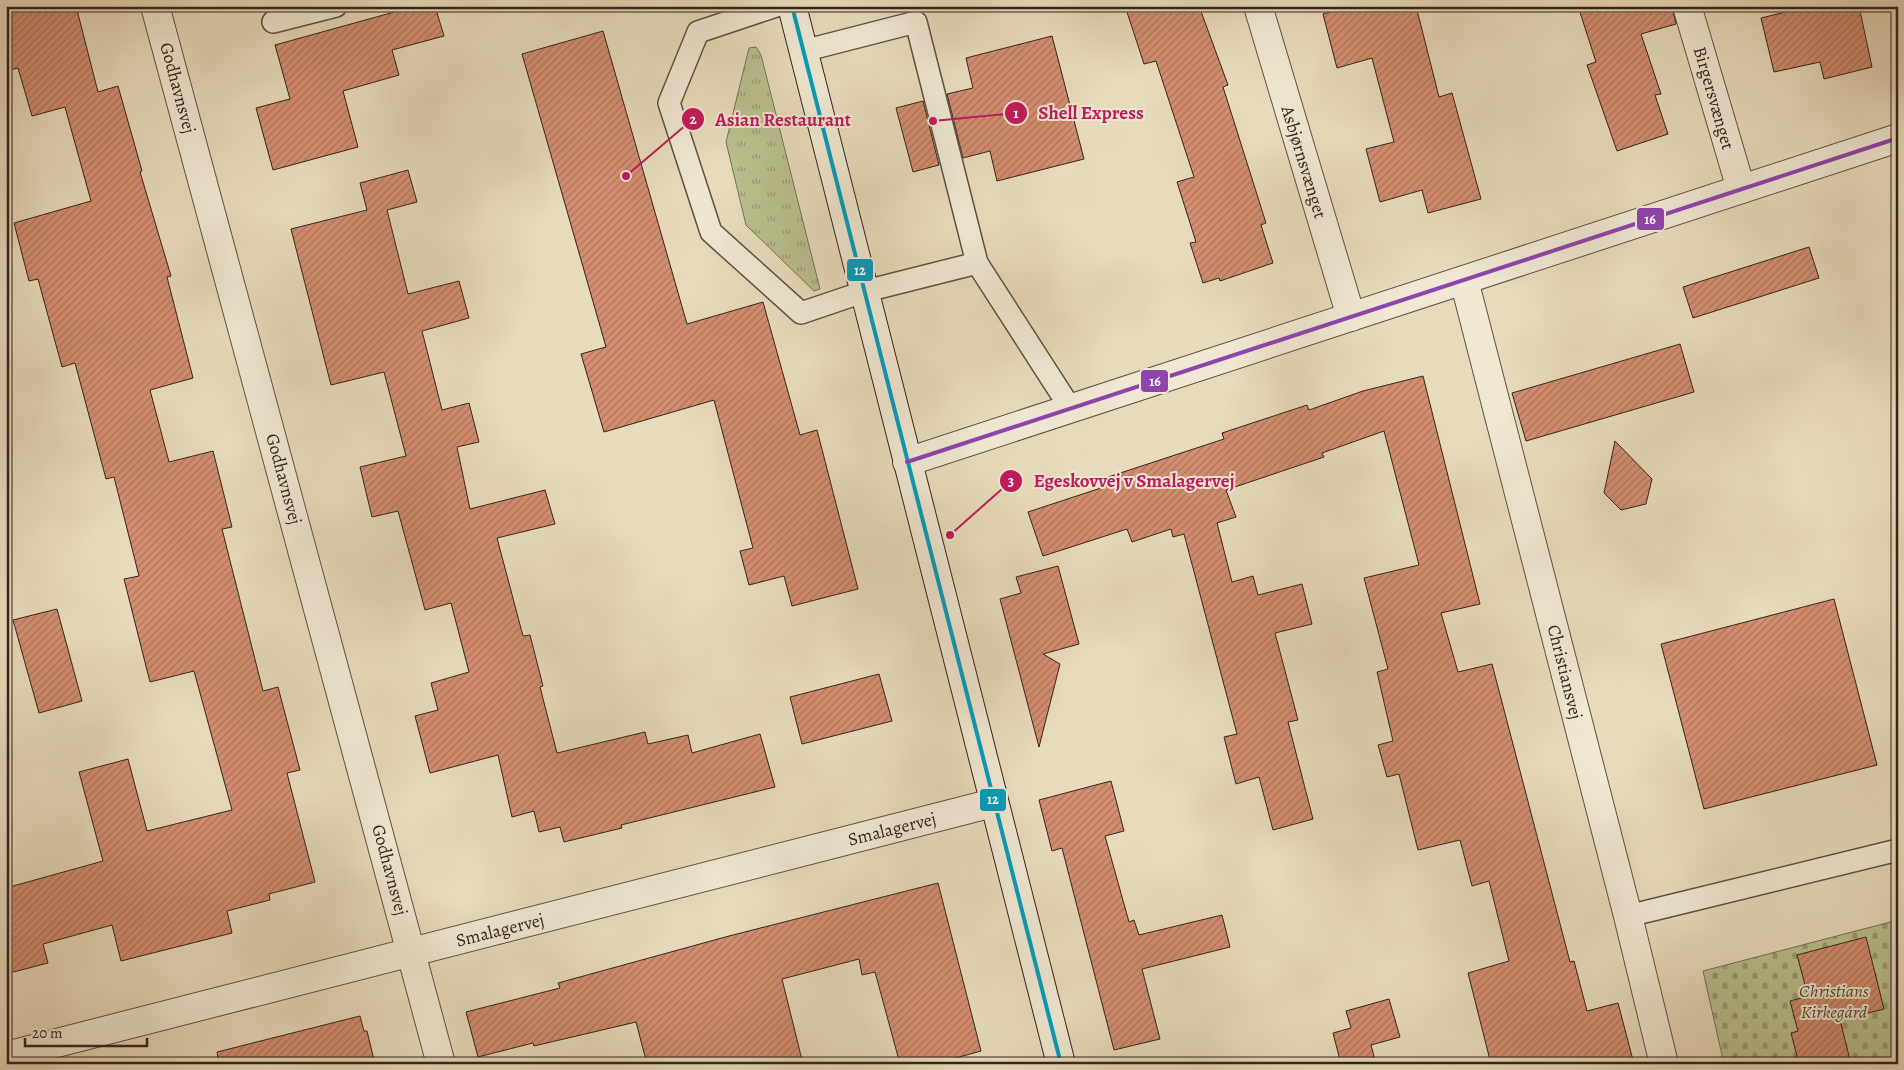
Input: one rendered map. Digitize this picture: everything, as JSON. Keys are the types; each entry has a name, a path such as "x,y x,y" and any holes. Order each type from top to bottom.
{"street":[{"name":"Godhavnsvej","path":"156,6 441,1064"},
{"path":"792,6 866,291 993,803 1061,1064"},
{"name":"Asbjørnsvænget","path":"1258,6 1351,317"},
{"name":"Birgersvænget","path":"1687,6 1741,189"},
{"path":"907,462 1898,138"},
{"name":"Christiansvej","path":"1464,280 1628,916 1664,1064"},
{"name":"Smalagervej","path":"6,1056 993,803"}],"lane":[{"path":"273,22 336,6"},
{"path":"776,6 698,32 670,102 711,232 801,313 866,291 977,263"},
{"path":"803,51 916,22 977,263 1070,409"},
{"path":"1628,916 1898,850"}],"green space":[{"path":"756,47 761,55 820,289 814,291 746,225 726,142 749,48"},
{"name":"Christians Kirkegård","path":"1898,920 1898,1064 1724,1064 1703,971"}],"building":[{"path":"6,6 76,6 98,92 118,86 142,171 140,172 171,276 167,277 193,378 150,390 169,462 213,451 232,527 222,529 263,691 278,687 300,770 287,773 315,882 269,894 270,900 227,911 232,933 121,961 112,925 43,944 48,963 6,974 6,888 103,861 79,772 128,759 147,831 232,810 194,671 150,682 124,579 139,576 114,477 106,479 75,363 62,367 38,279 29,281 14,223 91,201 65,107 32,116 18,68 6,71"},
{"path":"416,6 435,6 444,36 392,50 399,75 343,91 358,147 273,170 256,108 290,99 275,45"},
{"path":"1125,6 1199,6 1228,85 1223,87 1266,223 1261,225 1273,263 1220,281 1219,278 1203,283 1190,243 1196,242 1177,182 1194,177 1156,61 1144,64"},
{"path":"1352,6 1416,6 1439,97 1452,93 1481,199 1428,213 1422,190 1380,202 1366,149 1394,142 1372,58 1337,68 1323,14"},
{"path":"1578,6 1672,6 1676,24 1641,34 1661,94 1655,95 1668,134 1617,151 1587,65 1596,62"},
{"path":"1810,6 1859,6 1872,67 1824,79 1820,62 1774,72 1761,18"},
{"path":"603,31 687,324 763,302 800,435 817,430 858,589 792,606 784,576 749,585 740,551 753,548 714,400 604,432 581,354 606,347 522,54"},
{"path":"1052,36 1084,159 997,181 990,151 963,158 947,94 973,88 966,58"},
{"path":"923,101 939,165 913,172 896,108"},
{"path":"408,170 417,202 387,210 408,294 459,281 469,318 422,331 442,410 469,403 479,442 457,447 470,509 545,490 555,524 497,538 523,636 530,635 543,686 540,687 557,753 645,732 648,744 688,735 692,753 760,734 775,787 621,825 622,828 564,842 560,827 539,832 534,811 512,817 498,755 430,773 415,716 438,710 431,683 469,672 451,603 425,610 398,511 372,517 360,467 406,456 384,372 331,385 291,229 367,210 360,183"},
{"path":"1809,247 1819,278 1693,318 1683,287"},
{"path":"1680,344 1694,392 1526,441 1512,393"},
{"path":"1423,376 1480,604 1441,613 1458,672 1492,664 1570,962 1574,961 1587,1011 1618,1003 1634,1064 1491,1064 1468,973 1509,961 1489,881 1472,886 1460,840 1418,850 1399,774 1387,777 1378,745 1393,741 1377,672 1388,669 1364,578 1419,565 1384,431 1322,453 1324,457 1226,490 1236,517 1217,523 1232,582 1253,576 1258,595 1302,584 1312,624 1275,633 1298,720 1288,722 1313,819 1273,830 1259,777 1236,784 1224,737 1237,734 1184,534 1173,537 1171,529 1132,542 1127,529 1043,556 1028,512 1107,486 1105,478 1224,439 1222,433 1307,405 1309,410 1363,391"},
{"path":"1615,441 1652,479 1646,504 1621,510 1604,493"},
{"path":"1058,566 1079,644 1043,654 1060,664 1039,747 1000,599 1021,593 1016,577"},
{"path":"1834,599 1877,765 1704,809 1661,644"},
{"path":"57,609 82,701 39,713 13,620"},
{"path":"879,674 892,721 802,744 790,697"},
{"path":"1111,781 1124,831 1105,836 1129,922 1134,920 1139,935 1222,915 1230,947 1142,969 1160,1039 1114,1050 1062,848 1052,851 1039,800"},
{"path":"938,883 981,1051 934,1064 900,1064 875,972 862,975 859,959 782,979 803,1064 647,1064 636,1022 534,1046 533,1043 478,1057 466,1012 560,988 558,983 729,936"},
{"path":"1866,937 1884,1009 1840,1020 1851,1064 1799,1064 1791,1033 1798,1031 1790,1001 1808,996 1797,955"},
{"path":"1389,999 1400,1037 1371,1045 1376,1064 1341,1064 1333,1033 1351,1028 1346,1011"},
{"path":"360,1016 364,1031 367,1031 375,1064 219,1064 217,1052"}],"transit line":[{"name":"12","path":"792,6 1061,1064"},
{"name":"16","path":"907,462 1898,138"}],"place":[{"name":"Shell Express","path":"933,121"},
{"name":"Asian Restaurant","path":"626,176"},
{"name":"Egeskovvej v Smalagervej","path":"950,535"}]}
